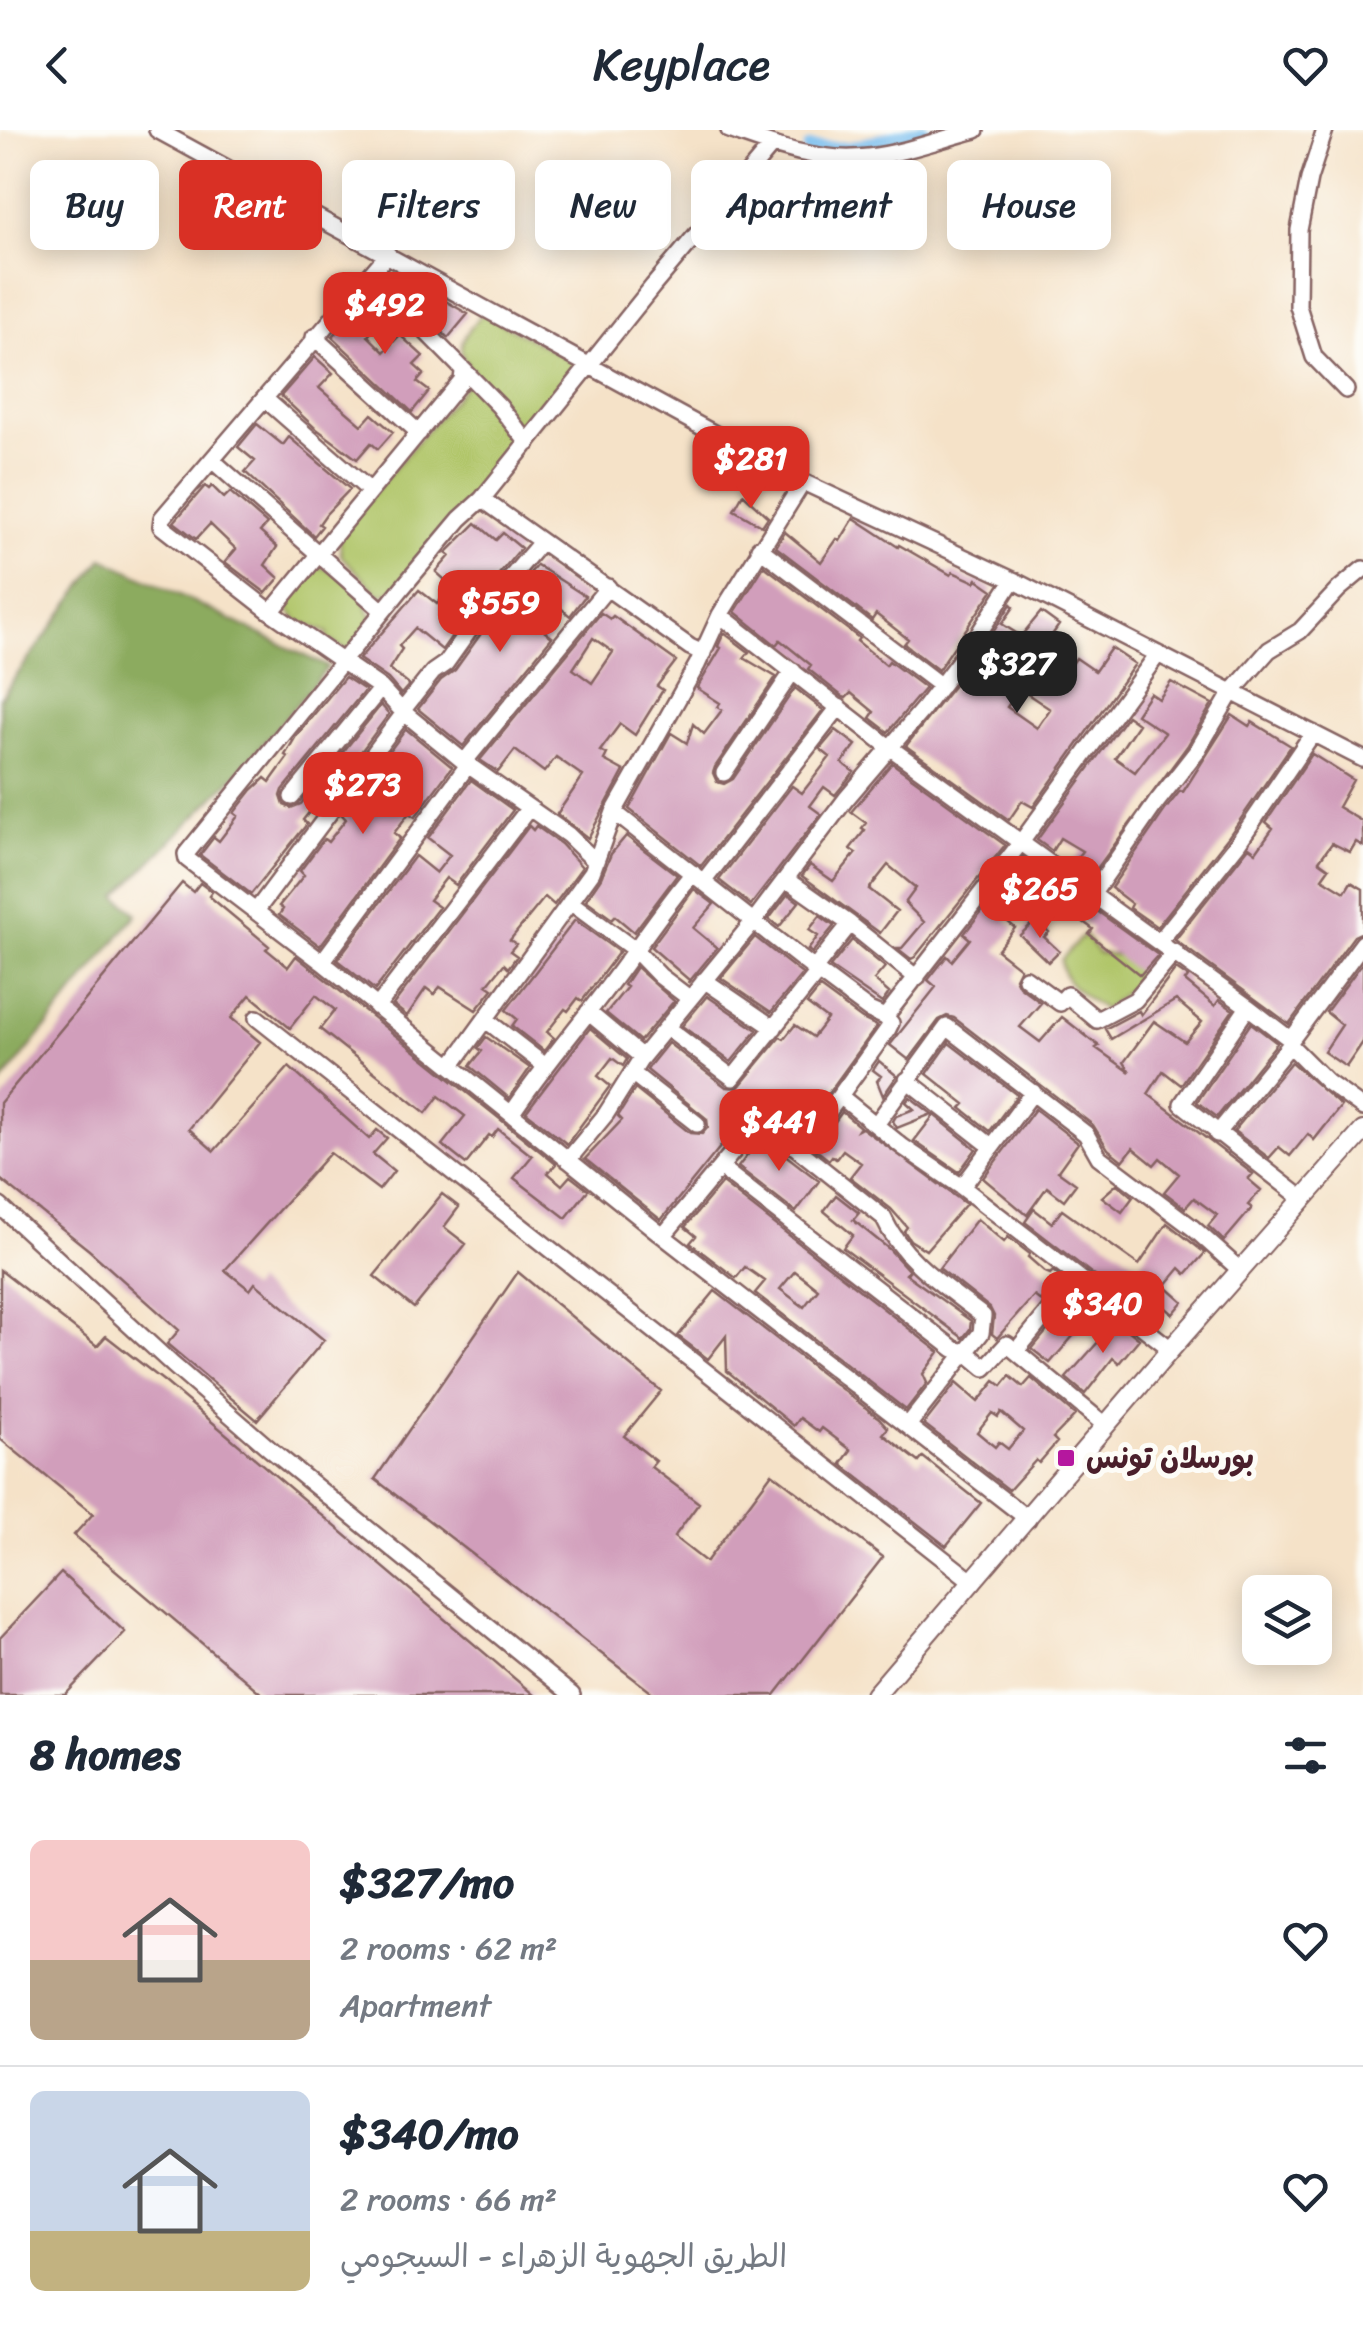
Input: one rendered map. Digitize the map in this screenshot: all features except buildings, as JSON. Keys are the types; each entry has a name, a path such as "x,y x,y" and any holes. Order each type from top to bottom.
{"main road":[{"path":"875,1695 1363,1131"}],"street":[{"path":"158,130 804,482 1014,580 1363,758"},
{"path":"730,130 824,157 868,157 976,130"},
{"path":"1325,130 1298,230 1298,306 1314,357 1346,390"},
{"path":"772,145 186,854 663,1236 1028,1519"},
{"path":"388,254 162,518 160,526 270,612 381,688 403,712 568,835 596,861"},
{"path":"371,276 499,406 528,443"},
{"path":"314,338 419,433"},
{"path":"270,612 462,380 462,372"},
{"path":"265,399 369,490"},
{"path":"212,460 383,611"},
{"path":"452,1066 592,872 614,812 703,653 720,615 804,482"},
{"path":"482,500 703,653"},
{"path":"256,910 433,672 446,663 486,607 541,542"},
{"path":"760,548 941,686"},
{"path":"1092,895 1196,751 1232,692 1269,650 1300,631 1339,589 1363,570"},
{"path":"568,1160 606,1114 642,1057 889,746 912,724 1014,580"},
{"path":"322,962 467,763 608,587"},
{"path":"720,615 889,746 1248,1006 1290,1042 1327,1082 1363,1108"},
{"path":"885,1017 1022,841 1158,654"},
{"path":"724,774 793,671"},
{"path":"292,796 381,688"},
{"path":"512,1113 655,918 698,877 839,706"},
{"path":"1160,941 1238,843 1314,733"},
{"path":"377,1007 529,808"},
{"path":"614,812 816,970 891,1023 800,1152"},
{"path":"786,879 917,978"},
{"path":"570,902 635,950 689,998"},
{"path":"667,1028 733,1078 850,924"},
{"path":"1217,1134 1363,943"},
{"path":"1026,978 1060,1002 1067,995 1097,1020 1135,1000 1176,952"},
{"path":"704,980 774,1028"},
{"path":"1248,1006 1182,1101 1217,1134 1303,1199"},
{"path":"588,1012 642,1057"},
{"path":"258,1018 973,1582"},
{"path":"486,1020 544,1065"},
{"path":"877,1123 947,1026 1086,1134 1099,1157 1193,1228 1240,1270"},
{"path":"632,1073 697,1124"},
{"path":"907,1080 991,1146"},
{"path":"962,1187 1032,1092"},
{"path":"840,1096 1171,1349"},
{"path":"663,1236 752,1130 760,1124 770,1127 883,1218 892,1238 930,1275 983,1316 981,1333 909,1424"},
{"path":"721,1168 954,1349 966,1352 985,1368 1007,1344 1106,1426"},
{"path":"0,1206 257,1438 572,1695"},
{"path":"1016,1352 1077,1278"}],"green space":[{"path":"482,313 576,363 556,402 524,432 487,392 463,358 463,339"},
{"path":"470,380 487,406 513,432 507,450 510,462 392,591 380,595 341,556 339,533"},
{"path":"103,558 328,667 243,768 117,896 137,914 0,1085 0,698"},
{"path":"317,565 346,577 368,601 367,609 376,622 358,653 327,639 328,633 298,621 282,602"},
{"path":"1084,934 1098,953 1132,957 1147,974 1104,1010 1076,989 1062,969 1061,960"}],"waterway":[{"path":"810,149 849,149 923,130"}],"place":[{"name":"بورسلان تونس","path":"1066,1458"}]}
